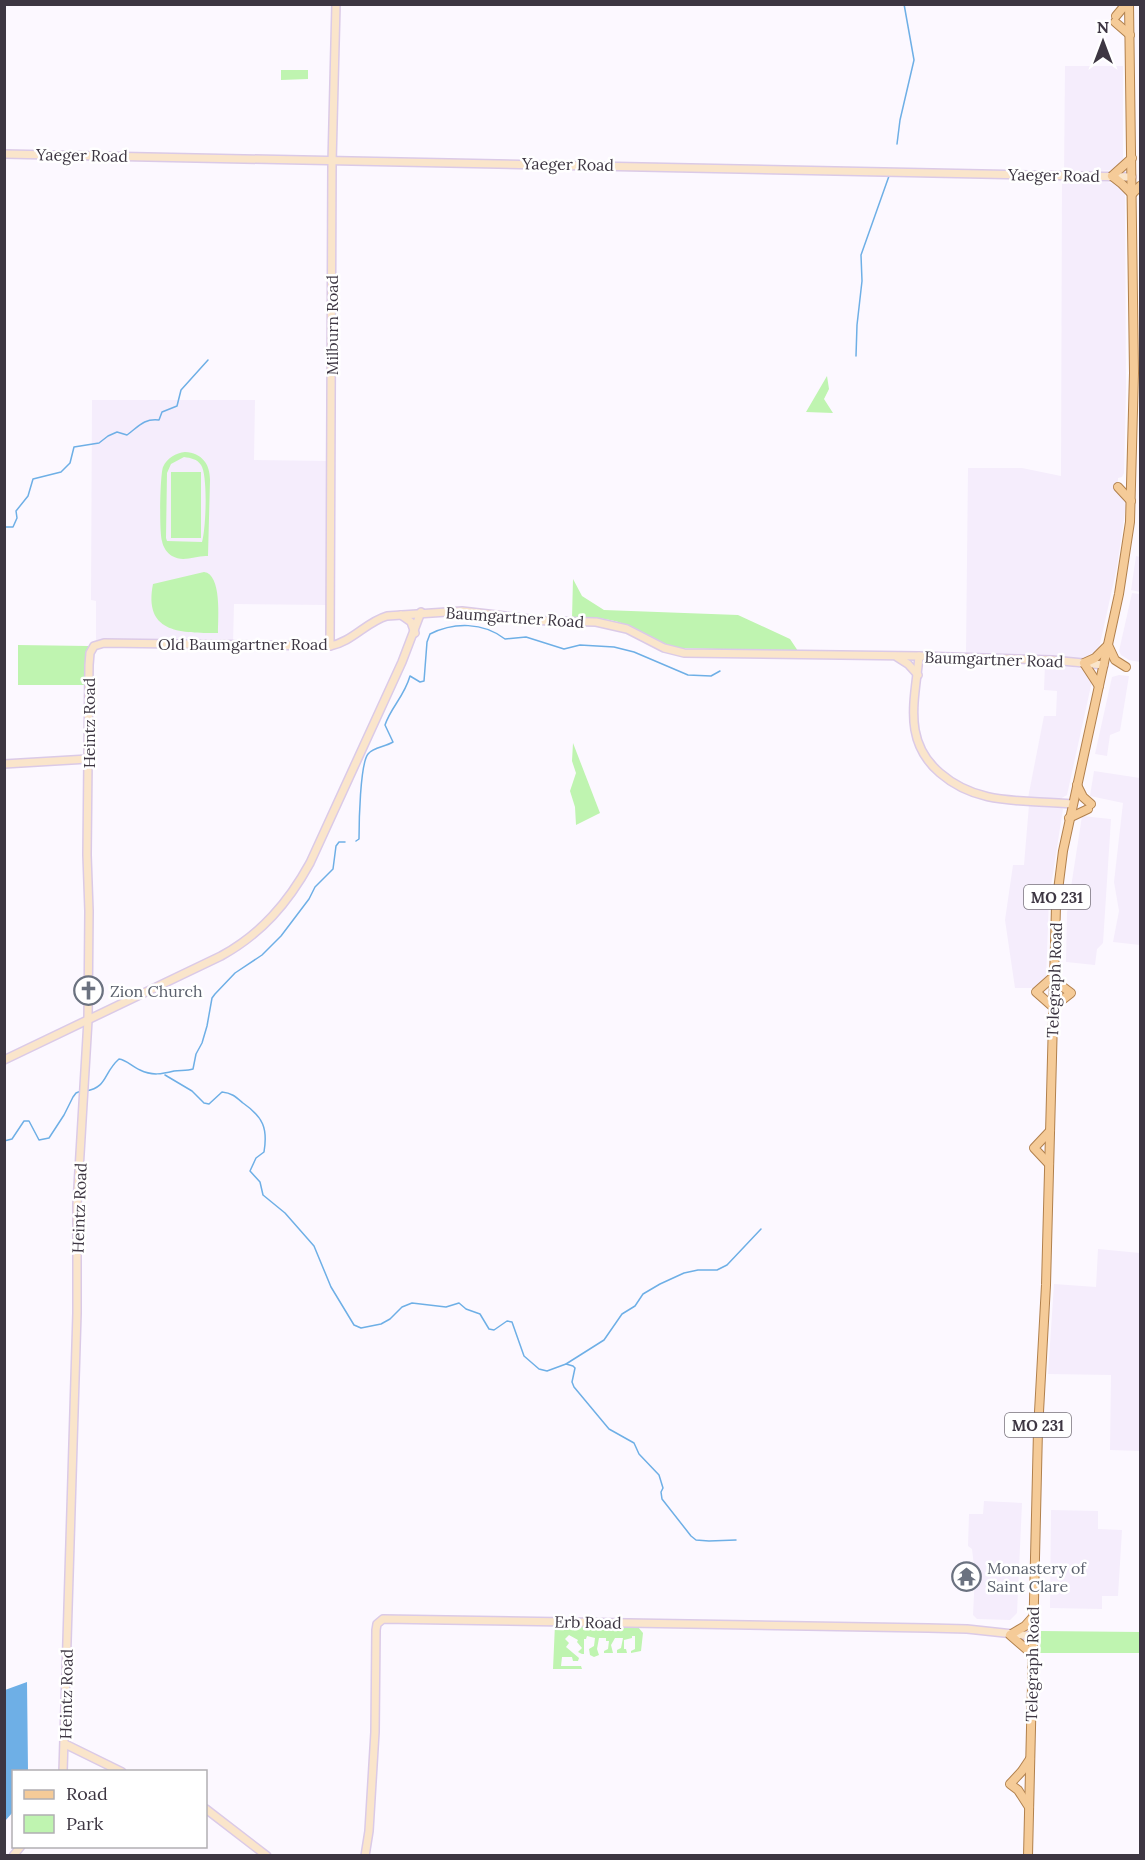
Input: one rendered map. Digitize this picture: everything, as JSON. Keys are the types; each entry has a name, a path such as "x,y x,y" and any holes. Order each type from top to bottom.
{"main road":[{"path":"1128,4 1115,19 1130,35"},
{"name":"Telegraph Road","path":"1028,1856 1038,1423 1046,1285 1058,885 1069,818 1126,559 1131,501 1134,384 1128,4"},
{"path":"1140,170 1132,158 1112,176 1132,194 1140,186"},
{"path":"1134,384 1140,396"},
{"path":"1133,418 1140,410"},
{"path":"1118,487 1131,501"},
{"path":"1099,686 1084,663 1095,658 1108,645 1115,660 1126,667"},
{"path":"1069,818 1090,806 1077,785"},
{"path":"1054,976 1071,993 1053,1007 1035,992 1054,976"},
{"path":"1049,1164 1034,1148 1050,1131"},
{"path":"1032,1654 1010,1635 1025,1626 1033,1617"},
{"path":"1029,1807 1018,1790 1010,1784 1030,1758"}],"street":[{"name":"Milburn Road","path":"330,646 332,159 336,4"},
{"name":"Yaeger Road","path":"4,154 1132,177"},
{"name":"Old Baumgartner Road","path":"94,646 111,643 330,646 342,643 377,619 422,612"},
{"name":"Baumgartner Road","path":"4,1060 231,951 265,925 284,905 310,863 416,630 422,612 473,612 536,620 607,623 627,629 664,648 684,653 919,656 1104,665"},
{"path":"400,614 411,622 416,630 436,612"},
{"name":"Heintz Road","path":"63,1770 77,1313 77,1204 88,1020 89,656 94,646"},
{"path":"895,656 908,664 918,675"},
{"path":"919,656 914,718 917,739 930,764 946,778 969,792 992,799 1072,804"},
{"path":"4,764 88,759"},
{"path":"72,1028 81,1031 87,1037"},
{"name":"Erb Road","path":"365,1856 369,1831 375,1732 376,1630 383,1619 967,1629 1033,1636"},
{"path":"65,1743 118,1770"},
{"path":"207,1810 267,1856"}],"shaded area":[{"path":"1065,66 1123,66 1123,164 1113,170 1064,173"},
{"path":"1062,177 1114,183 1125,190 1126,389 1124,473 1118,478 1118,490 1123,495 1126,505 1117,567 1098,653 1086,659 966,653 968,468 1022,468 1061,476"},
{"path":"92,400 255,400 254,460 330,461 328,605 234,604 233,644 96,641 96,601 91,600"},
{"path":"1136,556 1140,557 1140,592 1131,590"},
{"path":"1132,593 1140,594 1140,662 1129,660 1119,651"},
{"path":"1045,664 1059,664 1082,669 1087,672 1092,681 1067,795 1060,799 1028,798 1044,716 1056,716 1057,691 1044,690"},
{"path":"1129,676 1120,731 1110,735 1107,756 1095,754 1112,677"},
{"path":"1094,771 1140,778 1140,945 1113,942 1119,911 1114,882 1123,803 1090,796"},
{"path":"1029,805 1060,805 1063,809 1049,899 1046,980 1036,988 1015,988 1005,920 1013,865 1024,865"},
{"path":"1082,816 1111,819 1103,943 1097,949 1095,965 1066,962 1067,913"},
{"path":"1098,1249 1140,1253 1140,1451 1110,1450 1111,1375 1048,1374 1054,1284 1096,1287"},
{"path":"984,1501 1022,1503 1017,1613 1010,1620 977,1619 973,1615 975,1574 972,1549 968,1546 969,1514 983,1514"},
{"path":"1051,1510 1098,1511 1098,1529 1122,1530 1118,1596 1102,1596 1102,1609 1050,1608"}],"green space":[{"path":"281,70 308,70 308,79 281,80"},
{"path":"827,376 829,389 824,399 833,413 806,412"},
{"path":"185,452 204,460 210,480 208,556 186,559 177,558 168,553 164,548 160,527 163,467 169,459","holes":["184,457 198,461 205,479 205,526 202,542 167,541 166,538 167,473 171,464"]},
{"path":"171,472 201,472 201,538 171,538"},
{"path":"204,572 214,580 216,588 218,633 179,631 160,621 154,613 151,600 153,584"},
{"path":"573,579 582,596 604,610 738,615 790,639 798,651 678,648 614,621 600,618 572,618"},
{"path":"18,645 88,646 87,685 18,685"},
{"path":"573,743 600,813 576,825 575,807 570,791 576,773 572,761"},
{"path":"555,1624 638,1627 643,1633 641,1651 631,1653 635,1649 635,1636 632,1636 624,1640 624,1649 627,1653 617,1653 617,1650 621,1648 623,1638 615,1638 611,1645 613,1653 604,1653 608,1649 609,1641 606,1641 606,1638 599,1638 597,1649 599,1655 594,1657 590,1655 589,1649 594,1646 595,1638 587,1636 584,1639 584,1654 582,1654 578,1652 582,1648 578,1640 569,1635 565,1639 569,1643 566,1647 579,1658 578,1661 573,1661 572,1657 562,1657 561,1666 581,1666 582,1669 553,1669"},
{"path":"1041,1631 1140,1632 1140,1653 1040,1653"}],"water":[{"path":"27,1682 28,1770 12,1770 12,1813 5,1821 5,1690"}],"waterway":[{"path":"897,144 900,120 914,60 904,4"},
{"path":"856,356 862,281 861,255 889,176"},
{"path":"4,527 13,527 17,518 16,511 28,496 33,479 61,472 70,463 74,447 99,443 117,432 127,435 145,422 159,420 162,412 177,406 181,390 208,360"},
{"path":"356,841 359,839 360,795 365,760 373,750 393,742 385,725 410,676 420,682 424,681 427,642 430,634 449,627 478,627 487,629 505,639 526,637 564,649 580,645 614,647 634,652 688,675 711,676 720,671"},
{"path":"86,1091 102,1083 119,1059 144,1072 153,1074 193,1069 207,1026 212,998 235,973 262,955 281,936 309,899 315,887 333,869 336,846 339,842 345,842"},
{"path":"165,1075 192,1091 204,1103 209,1104 222,1092 231,1094 259,1118 265,1136 264,1152 256,1158 250,1171 260,1182 263,1195 285,1213 314,1246 331,1287 354,1325 361,1328 381,1324 402,1307 412,1303 446,1307 459,1303 466,1309 480,1314 489,1329 494,1330 507,1321 512,1322 524,1356 539,1369 547,1371 566,1364 604,1340 622,1314 635,1306 643,1294 684,1273 717,1270 727,1265 761,1229"},
{"path":"4,1141 12,1139 24,1121 29,1121 39,1140 49,1138 73,1097 81,1091"},
{"path":"566,1364 575,1368 572,1382 574,1387 609,1429 634,1443 639,1454 659,1475 663,1488 662,1499 691,1536 696,1540 736,1540"}],"place":[{"name":"Zion Church","path":"89,991"},
{"name":"Monastery of Saint Clare","path":"966,1577"}]}
